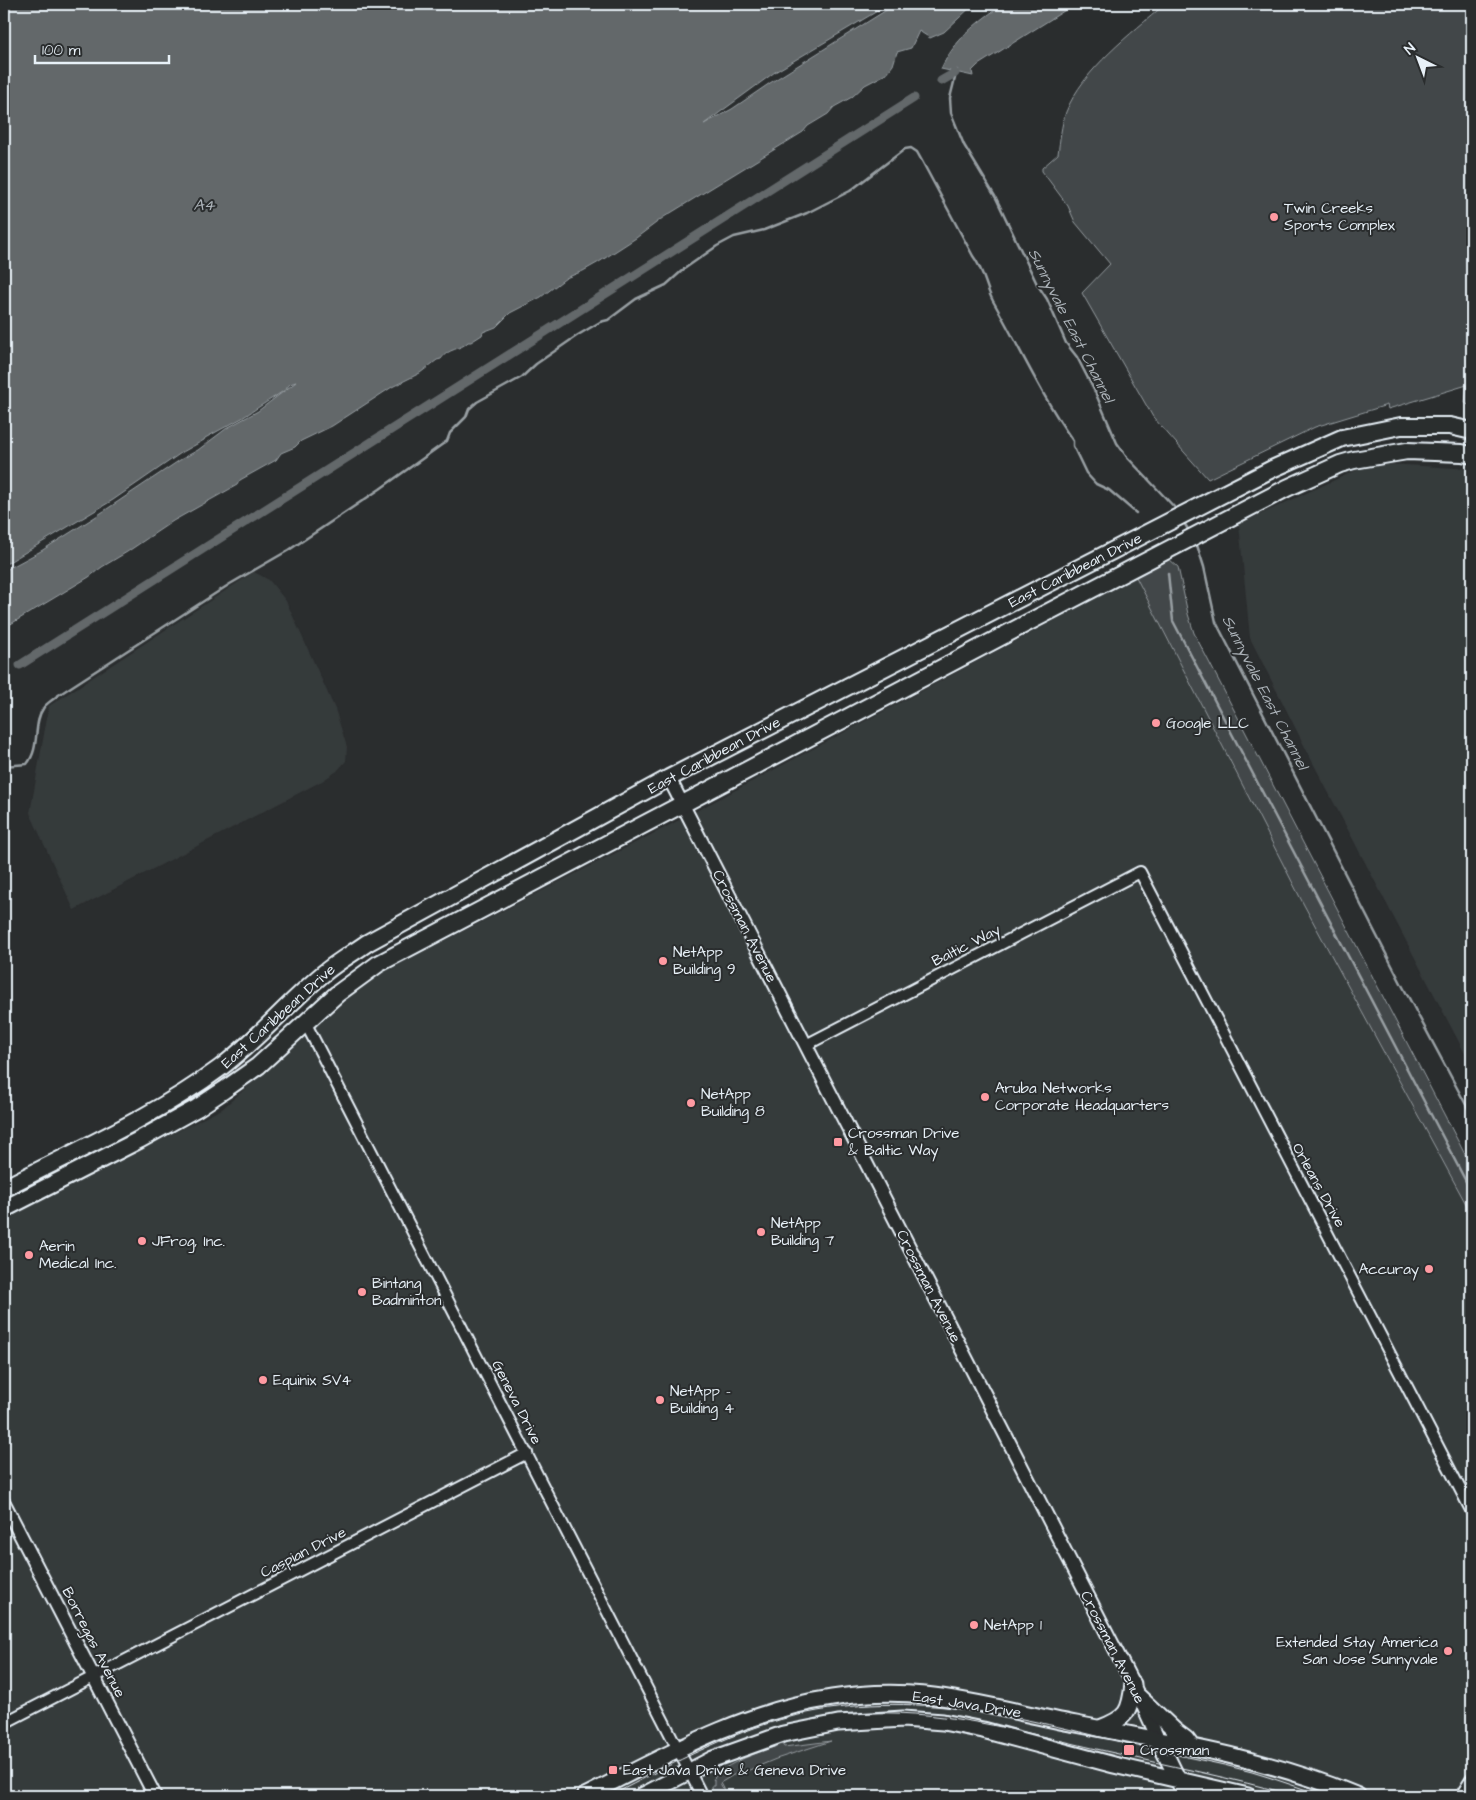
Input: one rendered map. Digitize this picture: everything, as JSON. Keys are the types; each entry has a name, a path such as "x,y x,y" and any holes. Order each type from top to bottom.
{"main road":[{"name":"East Caribbean Drive","path":"4,1188 151,1112 193,1087 222,1066 325,972 367,942 669,778 1272,469 1342,438 1401,426 1450,426 1472,431"},
{"name":"East Caribbean Drive","path":"4,1210 197,1108 258,1066 336,994 378,964 1288,488 1340,464 1407,450 1472,455"},
{"path":"1098,1729 1124,1716 1135,1690 1192,1747"},
{"name":"East Java Drive","path":"585,1796 678,1749 745,1719 787,1707 831,1698 878,1693 926,1695 981,1704 1192,1747 1256,1761 1340,1788 1358,1796"},
{"name":"East Java Drive","path":"642,1796 721,1756 783,1734 838,1723 903,1719 943,1722 983,1730 1114,1765 1248,1796"},
{"name":"Crossman Avenue","path":"1159,1741 1186,1796"}],"street":[{"name":"Crossman Avenue","path":"669,778 1135,1690 1159,1741"},
{"name":"Baltic Way","path":"806,1045 1140,872"},
{"name":"Orleans Drive","path":"1140,872 1472,1512"},
{"name":"Geneva Drive","path":"305,1022 702,1796"},
{"name":"Caspian Drive","path":"4,1723 527,1454"},
{"name":"Borregas Avenue","path":"4,1502 155,1796"},
{"path":"1462,1796 1472,1780"}],"shaded area":[{"name":"Twin Creeks Sports Complex","path":"1165,4 1472,4 1472,407 1465,403 1467,385 1388,409 1387,405 1315,427 1208,479 1153,417 1082,293 1110,264 1075,222 1068,206 1042,171 1042,168 1058,154 1066,112 1084,81 1109,53"},
{"path":"1372,463 1472,469 1472,1067 1250,638 1239,524"},
{"path":"1169,559 1178,567 1194,633 1472,1168 1472,1215 1304,905 1136,577"},
{"path":"254,572 269,580 286,601 335,709 347,747 346,761 337,771 322,781 74,910 30,813 49,706"},
{"path":"1136,577 1304,905 1472,1215 1472,1765 1453,1796 4,1796 4,1218 222,1109 370,979 668,826"},
{"path":"831,1741 776,1759 737,1775 735,1774 720,1783 727,1796 712,1796 711,1786 714,1786 713,1780 718,1774 744,1758 782,1744 784,1747"}],"water":[{"name":"A4","path":"4,4 889,4 775,72 704,124 732,109 896,4 974,4 944,32 930,38 919,31 911,48 897,52 893,65 886,74 865,85 852,97 834,107 828,114 808,126 803,132 664,217 599,262 566,278 541,297 510,313 496,327 483,332 482,335 471,342 447,353 420,373 392,387 332,426 281,453 276,460 240,480 237,485 173,521 89,577 4,628 4,571 41,551 95,517 198,450 227,428 258,411 296,382 290,384 285,390 242,418 181,453 113,500 4,565"},
{"path":"1004,4 1075,4 978,65 972,71 973,76 941,69 960,40 985,17"}],"waterway":[{"name":"Sunnyvale East Channel","path":"957,70 950,98 951,113 964,145 996,198 1037,284 1047,299 1066,343 1077,357 1095,392 1117,443 1127,457 1178,511"},
{"path":"941,81 955,73"},
{"path":"20,665 914,98"},
{"path":"4,766 27,764 34,750 40,714 45,706 57,696 230,584 289,550 380,489 447,441 450,433 466,417 469,409 477,402 522,377 536,364 578,335 600,322 608,320 636,299 666,285 684,269 717,246 734,237 764,230 807,213 850,191 905,149 911,148 917,152 980,267 993,301 1041,390 1073,441 1073,446 1086,473 1096,484 1109,490 1136,513"},
{"name":"Sunnyvale East Channel","path":"1183,521 1189,531"},
{"name":"Sunnyvale East Channel","path":"1196,542 1204,567 1216,622 1402,985 1472,1116"},
{"path":"1168,573 1173,621 1472,1193"}],"tram line":[{"path":"610,1796 706,1748 755,1728 807,1713 850,1706 893,1704 935,1706 1018,1718 1238,1768 1324,1796"},
{"path":"851,1714 915,1714 977,1722 1223,1777 1296,1796"}],"place":[{"name":"Twin Creeks Sports Complex","path":"1274,217"},
{"name":"Google LLC","path":"1156,723"},
{"name":"NetApp Building 9","path":"663,961"},
{"name":"Aruba Networks Corporate Headquarters","path":"985,1097"},
{"name":"NetApp Building 8","path":"691,1103"},
{"name":"Crossman Drive & Baltic Way","path":"838,1142"},
{"name":"NetApp Building 7","path":"761,1232"},
{"name":"JFrog, Inc.","path":"142,1241"},
{"name":"Aerin Medical Inc.","path":"29,1255"},
{"name":"Accuray","path":"1429,1269"},
{"name":"Bintang Badminton","path":"362,1292"},
{"name":"Equinix SV4","path":"263,1380"},
{"name":"NetApp - Building 4","path":"660,1400"},
{"name":"NetApp 1","path":"974,1625"},
{"name":"Extended Stay America San Jose Sunnyvale","path":"1448,1651"},
{"name":"Crossman","path":"1129,1750"},
{"name":"East Java Drive & Geneva Drive","path":"613,1770"}]}
